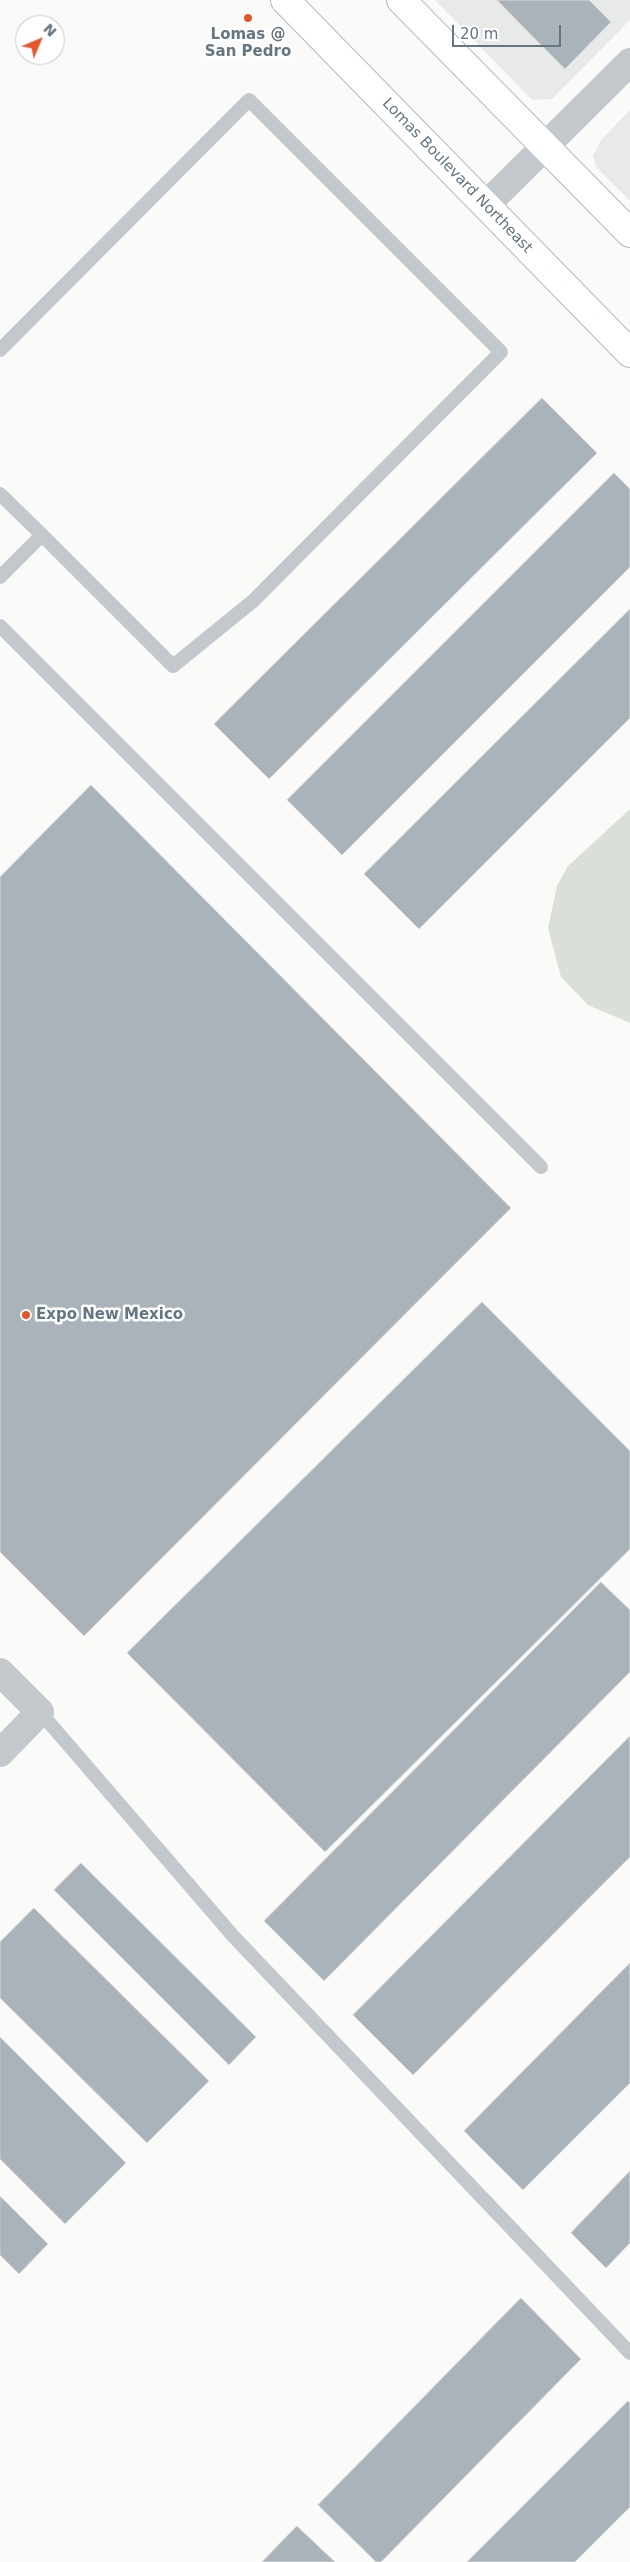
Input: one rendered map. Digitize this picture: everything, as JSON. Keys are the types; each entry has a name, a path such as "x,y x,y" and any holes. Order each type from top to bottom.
{"main road":[{"name":"Lomas Boulevard Northeast","path":"284,0 630,352"},
{"path":"401,0 630,233"}],"street":[{"path":"486,205 630,62"},
{"path":"0,1672 40,1712 0,1753"}],"lane":[{"path":"0,350 249,100 501,352 253,601 172,666 0,494"},
{"path":"0,577 42,535"},
{"path":"0,626 541,1167"},
{"path":"40,1712 234,1936 630,2353"}],"shaded area":[{"path":"435,0 630,0 630,20 552,99 532,100"},
{"path":"630,110 630,201 596,167 593,156 601,140"},
{"path":"630,809 630,1023 588,1005 561,977 548,928 557,886 568,866"}],"building":[{"path":"497,0 589,0 611,22 565,69"},
{"path":"542,398 597,453 269,779 214,724"},
{"path":"614,473 630,489 630,567 342,855 287,800"},
{"path":"630,609 630,718 419,929 364,874"},
{"path":"91,785 511,1208 84,1636 0,1552 0,877"},
{"path":"482,1302 630,1451 630,1549 325,1852 127,1653"},
{"path":"601,1582 630,1610 630,1672 324,1981 264,1921"},
{"path":"630,1736 630,1857 413,2075 353,2015"},
{"path":"81,1863 256,2037 229,2065 54,1890"},
{"path":"34,1908 209,2081 147,2143 0,1998 0,1942"},
{"path":"630,1963 630,2083 523,2190 464,2131"},
{"path":"0,2037 126,2163 65,2224 0,2159"},
{"path":"630,2171 630,2243 606,2268 571,2233"},
{"path":"0,2196 48,2244 19,2274 0,2255"},
{"path":"521,2298 581,2359 381,2562 376,2562 318,2505"},
{"path":"628,2401 630,2403 630,2507 575,2562 467,2562"},
{"path":"297,2526 335,2562 262,2562"}],"place":[{"name":"Lomas @ San Pedro","path":"248,18"},
{"name":"Expo New Mexico","path":"26,1315"}]}
